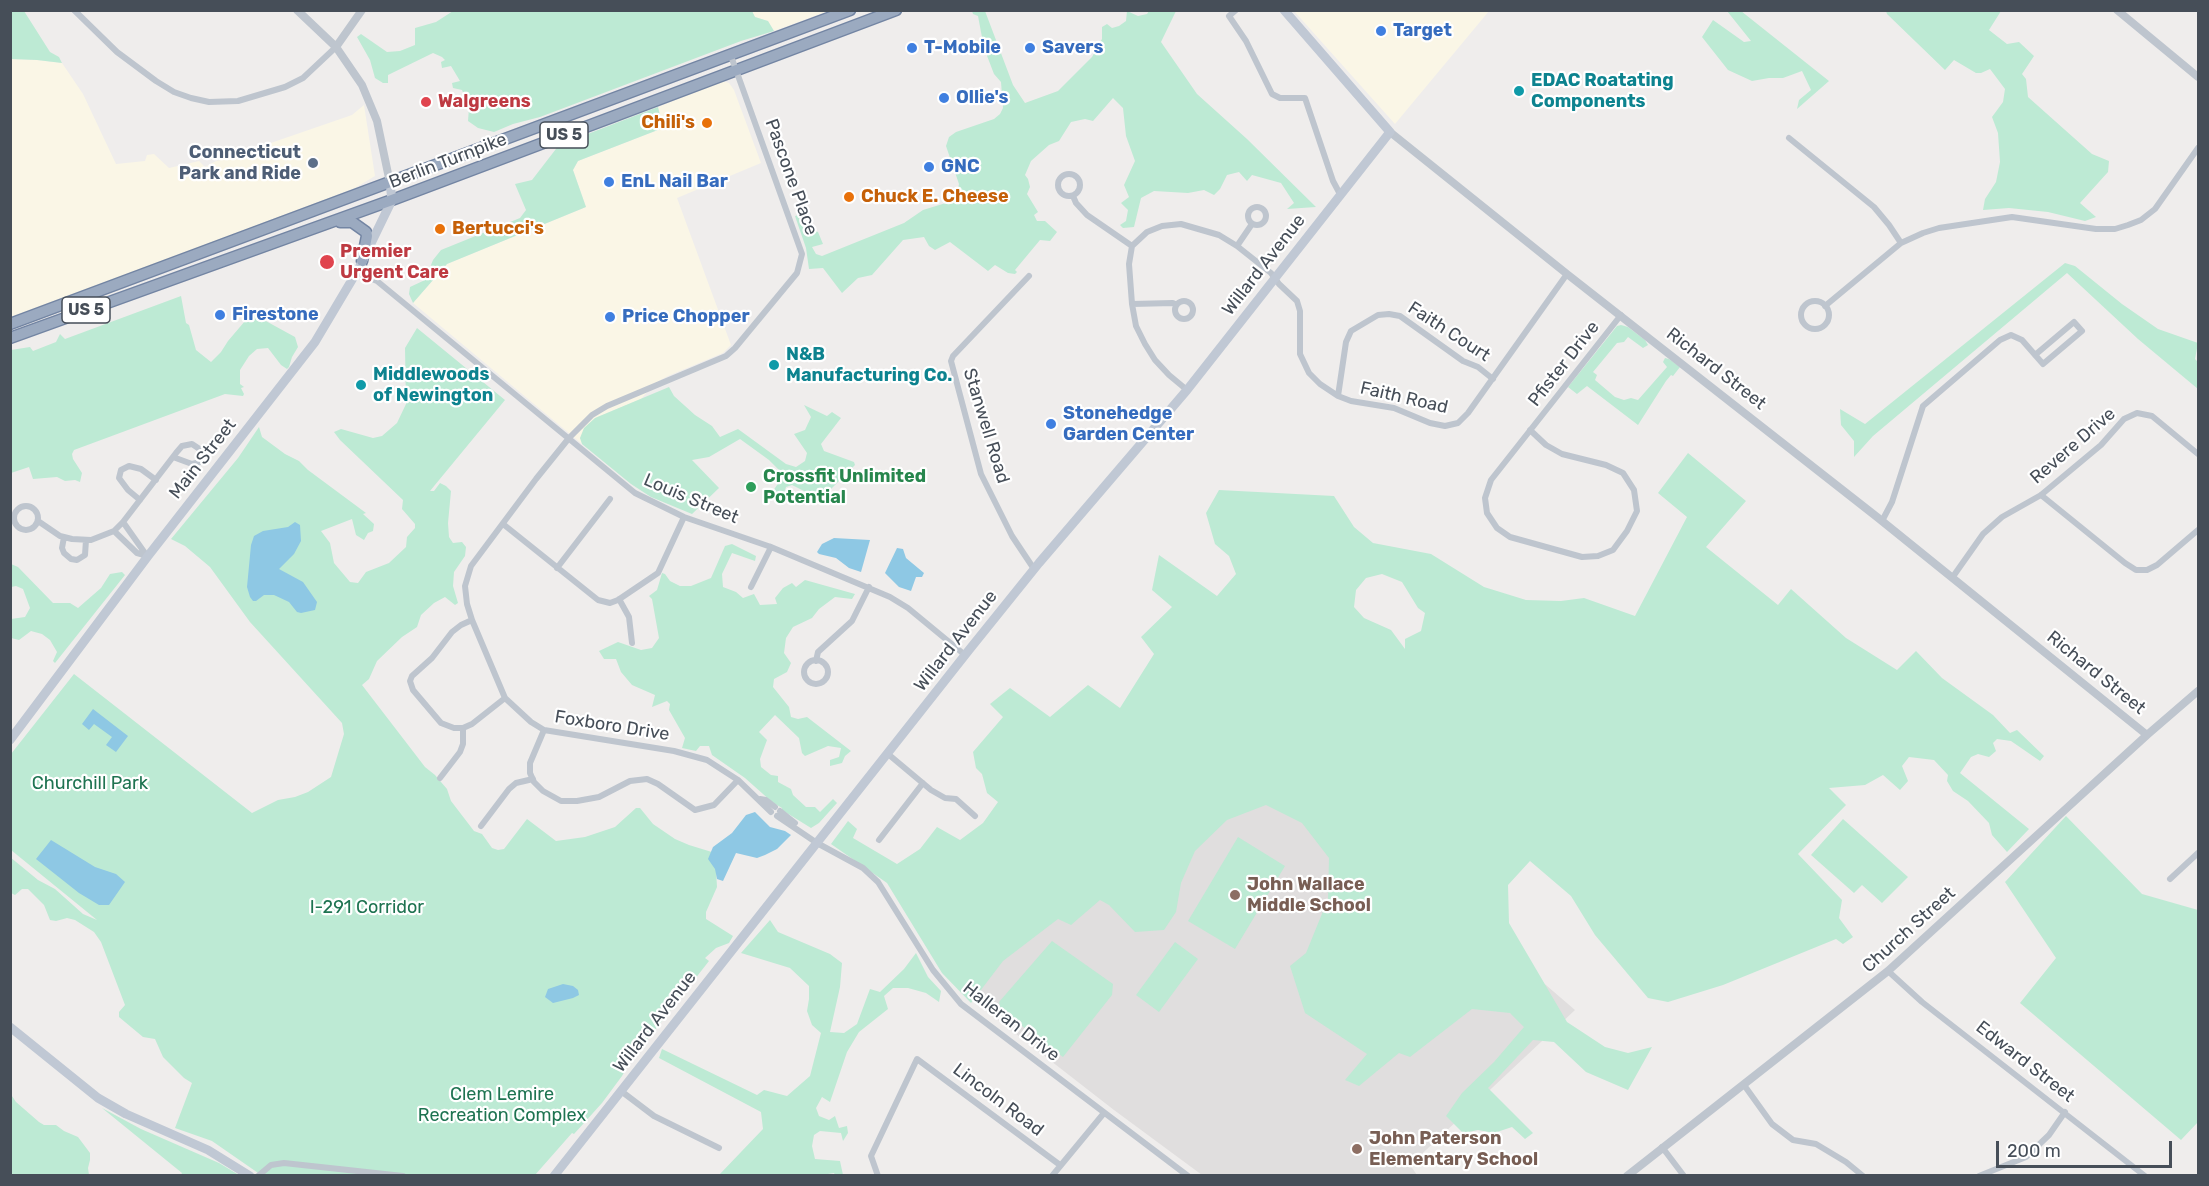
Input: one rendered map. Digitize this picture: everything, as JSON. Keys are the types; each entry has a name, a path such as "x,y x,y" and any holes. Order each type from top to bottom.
{"highway":[{"name":"Berlin Turnpike","path":"10,324 850,10"},
{"name":"Berlin Turnpike","path":"10,338 392,200 896,10"},
{"path":"325,224 348,221 363,227 367,236 361,264"},
{"path":"142,274 162,282"}],"main road":[{"name":"Richard Street","path":"1284,10 1390,132"},
{"name":"Willard Avenue","path":"556,1175 965,655 1034,569 1187,390 1390,132"},
{"path":"390,183 392,200"},
{"name":"Main Street","path":"10,740 148,556 315,342 361,264 392,200"},
{"path":"10,1027 98,1098 126,1114 208,1150 250,1176"}],"street":[{"path":"74,10 117,52 156,81 182,95 209,102 238,102 285,87 303,78 336,47 362,10"},
{"path":"297,10 336,47 352,67 376,121 390,183"},
{"path":"1236,10 1229,16 1246,41 1272,94 1280,98 1305,98 1333,181 1341,196"},
{"path":"2117,10 2199,77"},
{"name":"Pascone Place","path":"569,438 592,415 607,406 726,356 797,273 802,254 731,56"},
{"name":"Richard Street","path":"1390,132 1882,521 2147,735"},
{"path":"1788,138 1874,207 1901,243"},
{"path":"1825,306 1901,243 1923,232 2012,217 2096,229 2115,229 2141,220 2155,209 2199,148"},
{"path":"1073,196 1087,215 1132,246 1129,264 1136,326 1150,352 1168,375 1187,390"},
{"name":"Faith Road","path":"1132,246 1147,232 1162,226 1181,224 1219,235 1237,246 1297,301 1299,348 1305,368 1314,379 1338,396 1351,401 1394,408 1430,423 1445,426 1458,423 1468,413 1567,274"},
{"path":"1237,246 1252,224"},
{"name":"Louis Street","path":"361,264 371,271 377,280 634,494 684,517 771,547 869,587 908,608 965,655"},
{"name":"Stanwell Road","path":"1029,276 953,356 951,361 981,474 1012,536 1034,569"},
{"path":"1816,301 1825,306 1828,316 1824,326 1814,329 1804,324 1801,314 1806,304 1816,301"},
{"path":"1132,304 1173,303 1176,305"},
{"name":"Faith Court","path":"1338,396 1346,342 1351,331 1378,315 1400,316 1463,361 1478,367 1493,379"},
{"name":"Pfister Drive","path":"1530,430 1546,445 1562,454 1606,465 1623,473 1634,490 1637,511 1627,531 1613,550 1598,556 1582,557 1510,537 1497,528 1487,513 1485,498 1491,480 1530,430 1621,315"},
{"path":"1882,521 1892,502 1923,406 2000,340 2012,335 2022,340 2035,355 2043,364 2082,331 2074,322 2035,355"},
{"name":"Revere Drive","path":"1952,578 1983,534 2002,517 2041,495 2101,445 2124,419 2137,413 2152,416 2199,454"},
{"name":"Foxboro Drive","path":"569,438 471,566 465,586 472,620 505,698 522,715 544,730 699,757 717,765 760,799 766,800 776,811 818,843"},
{"path":"38,521 33,528 21,529 15,523 15,515 22,506 30,506 38,514 38,521 64,537 91,540 114,531 123,522 173,457 182,446 192,444 201,450 204,457 200,462 192,464 173,457"},
{"path":"140,500 119,478 121,470 129,466 135,467 156,480"},
{"path":"2041,495 2136,570 2147,570 2157,565 2199,530"},
{"path":"557,568 610,499"},
{"path":"503,524 598,600 610,603 658,573 684,517"},
{"path":"123,522 148,556"},
{"path":"114,531 137,553 148,556"},
{"path":"64,537 62,548 64,554 76,560 85,555 86,540"},
{"path":"751,587 771,547"},
{"path":"816,661 818,651 852,621 869,587"},
{"path":"619,599 628,617 632,643"},
{"path":"472,620 452,632 432,658 412,676 410,681 413,690 441,723 454,728 463,728 472,724 505,698"},
{"name":"Church Street","path":"1627,1176 1888,970 2147,735 2199,691"},
{"path":"440,778 460,752 463,744 463,728"},
{"path":"544,730 530,763 530,773 543,791 561,801 599,797 630,782 647,779 695,810 714,805 738,780"},
{"path":"888,754 923,783 945,798 956,799 975,816"},
{"path":"481,826 509,789 516,783 533,778"},
{"path":"879,840 923,783"},
{"name":"Halleran Drive","path":"818,843 863,868 878,882 933,970 961,1004 1188,1176"},
{"path":"2170,879 2199,853"},
{"name":"Edward Street","path":"1888,970 1923,1002 2145,1176"},
{"name":"Lincoln Road","path":"878,1176 871,1156 917,1059 1060,1165"},
{"path":"1744,1085 1772,1124 1793,1140 1816,1144 1846,1162 1863,1176"},
{"path":"621,1091 656,1117 719,1148"},
{"path":"1979,1176 2026,1157 2038,1148 2065,1112"},
{"path":"1052,1176 1104,1113"},
{"path":"1662,1147 1684,1176"},
{"path":"258,1176 271,1165 284,1163 403,1176"}],"shaded area":[{"path":"752,11 828,11 774,31 768,21 755,17"},
{"path":"1294,11 1489,11 1395,124"},
{"path":"11,59 62,63 83,94 116,164 145,161 147,155 154,154 169,168 199,161 205,167 216,161 256,154 263,151 262,146 352,115 364,105 375,176 355,188 11,318"},
{"path":"722,81 729,83 734,90 761,163 677,198 731,345 723,353 655,383 641,399 595,418 580,438 582,444 413,303 447,264 586,207 573,170 578,161 663,128 658,107"},
{"name":"John Wallace Middle School","path":"1228,732 1468,918 1575,1010 1410,1165 1417,1175 1202,1175 966,995"}],"green space":[{"path":"10,11 24,11 50,52 59,57 62,63 11,59"},
{"path":"453,11 752,11 755,17 768,21 774,31 494,132 478,128 468,121 469,108 462,90 453,88 452,83 460,81 451,66 442,68 441,62 445,60 442,57 433,53 388,75 388,83 383,83 375,78 370,60 357,37 361,34 387,52 400,51 415,45 415,28 436,22"},
{"path":"972,11 985,11 1013,85 1025,103 1058,91 1092,57 1102,39 1102,27 1107,24 1112,28 1119,26 1126,21 1127,11 1138,16 1147,14 1149,11 1176,11 1161,42 1197,94 1316,207 1287,209 1294,203 1281,183 1252,175 1247,181 1239,172 1227,175 1214,195 1204,190 1188,193 1154,191 1141,198 1134,227 1123,228 1120,225 1126,221 1128,210 1121,203 1129,197 1124,185 1135,161 1126,136 1123,108 1113,98 1093,121 1085,119 1071,122 1059,141 1049,145 1031,161 1025,175 1030,187 1027,194 1038,212 1034,215 1037,221 1045,221 1057,232 1050,241 1040,240 1015,270 1017,272 1015,274 1008,273 995,265 988,271 950,242 935,250 929,246 924,237 903,240 872,275 858,278 842,293 823,268 809,269 806,248 795,216 799,215 806,227 818,232 823,244 812,247 816,254 822,256 904,223 923,210 949,202 957,193 959,184 946,146 949,137 956,132 994,119 1003,108 1001,82 994,74 984,48 978,16"},
{"path":"1727,11 1741,11 1829,81 1797,109 1799,100 1811,90 1802,71 1783,78 1752,81 1728,70 1702,37 1713,20 1744,42 1751,41"},
{"path":"1886,11 2001,11 1989,30 2007,44 2019,42 2034,56 2022,74 2026,79 2028,97 2092,154 2109,161 2108,172 2080,203 2096,217 2085,221 2048,212 2009,208 1983,210 1985,199 1996,182 2000,162 1998,133 1992,117 2003,102 2005,89 1990,69 1976,73 1954,60 1945,70"},
{"path":"658,107 663,128 578,161 573,170 586,207 447,264 413,303 409,294 410,287 425,280 433,260 441,250 520,218 526,210 515,184 532,180 559,145"},
{"path":"2065,263 2075,266 2122,304 2158,329 2198,343 2195,359 2198,362 2198,389 2138,339 2067,273 1873,436 1854,457 1854,441 1841,425 1840,409 1865,424"},
{"path":"181,296 186,323 189,325 196,350 211,362 253,314 295,337 298,347 289,367 287,369 281,365 268,348 257,349 249,356 240,370 240,384 244,387 241,388 243,396 225,394 74,450 73,459 82,473 80,482 65,481 57,477 33,479 29,467 11,473 11,350 30,347 33,351 56,342 60,334 65,339"},
{"path":"1617,326 1628,327 1648,345 1643,348 1628,337 1624,342 1617,343 1593,372 1597,375 1595,380 1615,397 1624,400 1631,398 1638,400 1667,367 1663,362 1665,358 1680,367 1666,381 1638,425 1587,386 1577,394 1568,387"},
{"path":"417,328 505,400 430,491 434,491 440,483 451,491 449,537 453,543 462,542 466,547 465,556 454,572 453,586 458,603 455,605 445,597 434,603 421,615 417,627 402,637 377,661 369,679 362,685 425,767 447,789 451,801 474,831 482,834 492,848 504,849 527,819 556,841 585,837 615,827 636,808 640,808 653,824 675,839 715,853 717,887 706,912 706,919 733,936 729,943 716,948 705,958 709,961 629,1063 602,1103 535,1175 261,1175 212,1141 175,1128 192,1083 163,1057 155,1039 143,1037 119,1017 119,1012 125,1005 101,942 94,932 75,920 67,918 50,920 44,905 28,889 22,889 15,895 11,893 10,857 38,880 55,889 83,914 97,920 11,850 11,754 74,674 252,813 278,800 308,792 331,777 344,734 342,723 250,622 210,567 185,546 171,539 238,458 259,427 262,437 299,461 366,513 363,514 374,524 373,531 368,533 364,540 356,535 352,519 321,531 330,543 334,563 350,582 358,583 366,572 389,563 406,547 407,537 415,528 415,524 402,509 403,500 334,432 341,429 373,438 382,436 397,423 406,404 405,348"},
{"path":"669,387 674,396 695,415 712,426 720,437 738,429 786,464 796,467 805,461 807,453 794,434 805,430 811,417 804,405 827,416 832,412 841,418 821,444 824,451 854,462 855,465 827,493 819,495 792,485 786,487 782,499 777,499 773,491 779,482 781,472 769,460 740,439 709,457 692,460 719,488 692,514 651,497 631,484 582,444 580,438 584,428 595,418"},
{"path":"1688,453 1746,501 1706,547 1778,605 1791,589 1846,638 1897,670 1916,651 1942,678 1993,715 2010,733 2017,730 2044,756 2040,761 2011,741 1997,739 1993,743 1996,751 1989,757 1978,754 1971,757 1960,773 2029,829 2007,852 1992,835 1989,823 1968,801 1953,791 1947,781 1948,775 1934,760 1909,757 1902,766 1908,781 1900,790 1883,775 1865,785 1829,788 1846,805 1798,854 1842,900 1839,918 1853,937 1843,944 1836,939 1723,985 1668,1002 1648,998 1595,935 1571,896 1530,861 1508,885 1509,923 1567,1022 1605,1047 1628,1053 1652,1047 1628,1090 1586,1072 1554,1042 1533,1040 1488,1088 1533,1133 1525,1139 1512,1127 1494,1133 1478,1130 1463,1133 1446,1116 1462,1093 1494,1062 1524,1027 1510,1013 1472,1009 1410,1057 1399,1053 1359,1086 1345,1080 1367,1054 1305,1013 1290,966 1306,953 1328,899 1329,858 1302,823 1266,805 1227,820 1195,851 1181,883 1176,912 1164,930 1135,932 1109,905 1100,900 1071,925 1058,919 1003,961 971,1003 942,973 887,883 831,844 848,821 857,829 853,838 897,864 920,849 937,827 960,840 983,823 998,802 987,793 982,774 976,768 973,752 1003,717 990,704 1010,688 1050,717 1088,685 1120,708 1154,654 1141,637 1172,607 1152,590 1159,555 1217,596 1236,574 1229,556 1215,544 1206,513 1219,490 1334,496 1354,527 1373,543 1431,554 1484,587 1526,600 1561,601 1584,598 1635,616 1687,517 1658,493","holes":["1382,574 1402,582 1418,608 1425,613 1421,631 1405,639 1405,649 1391,630 1364,618 1354,607 1356,590 1366,578"]},
{"path":"732,544 756,556 755,561 732,553 722,574 723,587 736,592 743,598 754,594 760,605 777,604 775,598 783,588 792,583 796,587 805,580 855,594 852,599 835,597 819,609 812,618 793,627 786,638 784,653 791,663 787,672 774,679 773,687 789,707 791,717 798,719 807,717 851,751 842,763 830,766 830,760 839,757 841,748 828,746 805,756 802,753 799,738 775,715 759,732 767,740 760,759 761,767 771,775 778,776 778,782 791,789 793,795 806,807 815,807 820,812 833,799 837,803 819,823 811,828 782,810 745,778 712,755 709,746 700,746 696,751 682,748 685,738 669,710 670,704 667,701 652,707 655,695 632,685 621,672 616,659 604,659 599,651 618,642 641,650 652,648 659,638 652,599 649,596 657,590 662,573 670,581 680,586 691,586 711,578 725,546"},
{"path":"11,564 18,567 53,603 70,603 78,608 101,588 110,574 122,572 125,575 55,663 53,661 57,652 50,640 42,634 31,631 19,640 11,638 11,619 25,617 30,608 23,589 16,586 11,587"},
{"path":"2066,816 2142,894 2198,910 2198,1122 2181,1140 2020,1003 2056,958 2005,882"},
{"path":"1843,819 1908,877 1882,903 1862,885 1854,893 1811,855"},
{"path":"1238,837 1285,866 1235,949 1188,921"},
{"path":"770,920 778,932 830,954 842,963 840,987 830,1032 844,1033 857,1024 870,989 880,992 904,969 916,953 928,977 941,991 939,1002 926,993 908,988 893,988 884,996 888,1009 859,1032 847,1052 830,1102 822,1097 816,1108 819,1116 829,1120 835,1116 839,1128 847,1126 848,1133 843,1141 841,1133 820,1131 814,1135 812,1146 815,1159 840,1161 843,1175 834,1173 815,1176 719,1175 763,1129 761,1112 659,1058 662,1049 757,1095 764,1090 787,1096 810,1076 821,1033 812,1025 807,1011 809,986 790,968 741,953"},
{"path":"1052,941 1113,984 1112,995 1063,1057 1001,1010 999,1002"},
{"path":"1175,942 1198,959 1159,1012 1136,995"},
{"path":"10,1093 16,1102 39,1122 44,1125 56,1125 78,1137 90,1153 89,1175 11,1175"},
{"path":"102,1108 141,1129 219,1163 239,1175 181,1175 182,1173"}],"water":[{"path":"295,522 300,525 301,541 294,554 279,569 303,582 317,602 315,610 301,613 297,612 289,602 274,595 264,595 253,601 247,587 254,536 263,531 288,527"},
{"path":"834,538 870,540 861,572 849,568 836,558 817,552 822,544"},
{"path":"897,548 903,549 906,558 924,573 922,577 916,577 911,591 899,587 885,573"},
{"path":"93,709 128,736 116,752 106,745 112,737 94,724 89,730 82,724"},
{"path":"755,812 770,827 791,835 777,849 757,858 736,853 723,881 717,879 715,869 708,859 713,847 732,833 746,815"},
{"path":"51,840 95,867 116,874 125,882 109,905 99,905 79,893 36,859"},
{"path":"563,984 573,986 578,990 579,995 553,1003 545,997 548,989"}],"place":[{"name":"Target","path":"1381,31"},
{"name":"T-Mobile","path":"912,48"},
{"name":"Savers","path":"1030,48"},
{"name":"EDAC Roatating Components","path":"1519,91"},
{"name":"Ollie's","path":"944,98"},
{"name":"Walgreens","path":"426,102"},
{"name":"Chili's","path":"707,123"},
{"name":"Connecticut Park and Ride","path":"313,163"},
{"name":"GNC","path":"929,167"},
{"name":"EnL Nail Bar","path":"609,182"},
{"name":"Chuck E. Cheese","path":"849,197"},
{"name":"Bertucci's","path":"440,229"},
{"name":"Premier Urgent Care","path":"327,262"},
{"name":"Firestone","path":"220,315"},
{"name":"Price Chopper","path":"610,317"},
{"name":"N&B Manufacturing Co.","path":"774,365"},
{"name":"Middlewoods of Newington","path":"361,385"},
{"name":"Stonehedge Garden Center","path":"1051,424"},
{"name":"Crossfit Unlimited Potential","path":"751,487"},
{"name":"John Wallace Middle School","path":"1235,895"},
{"name":"John Paterson Elementary School","path":"1357,1149"}],"park label":[{"name":"Churchill Park","path":"90,784"},
{"name":"I-291 Corridor","path":"367,908"},
{"name":"Clem Lemire Recreation Complex","path":"502,1105"}]}
